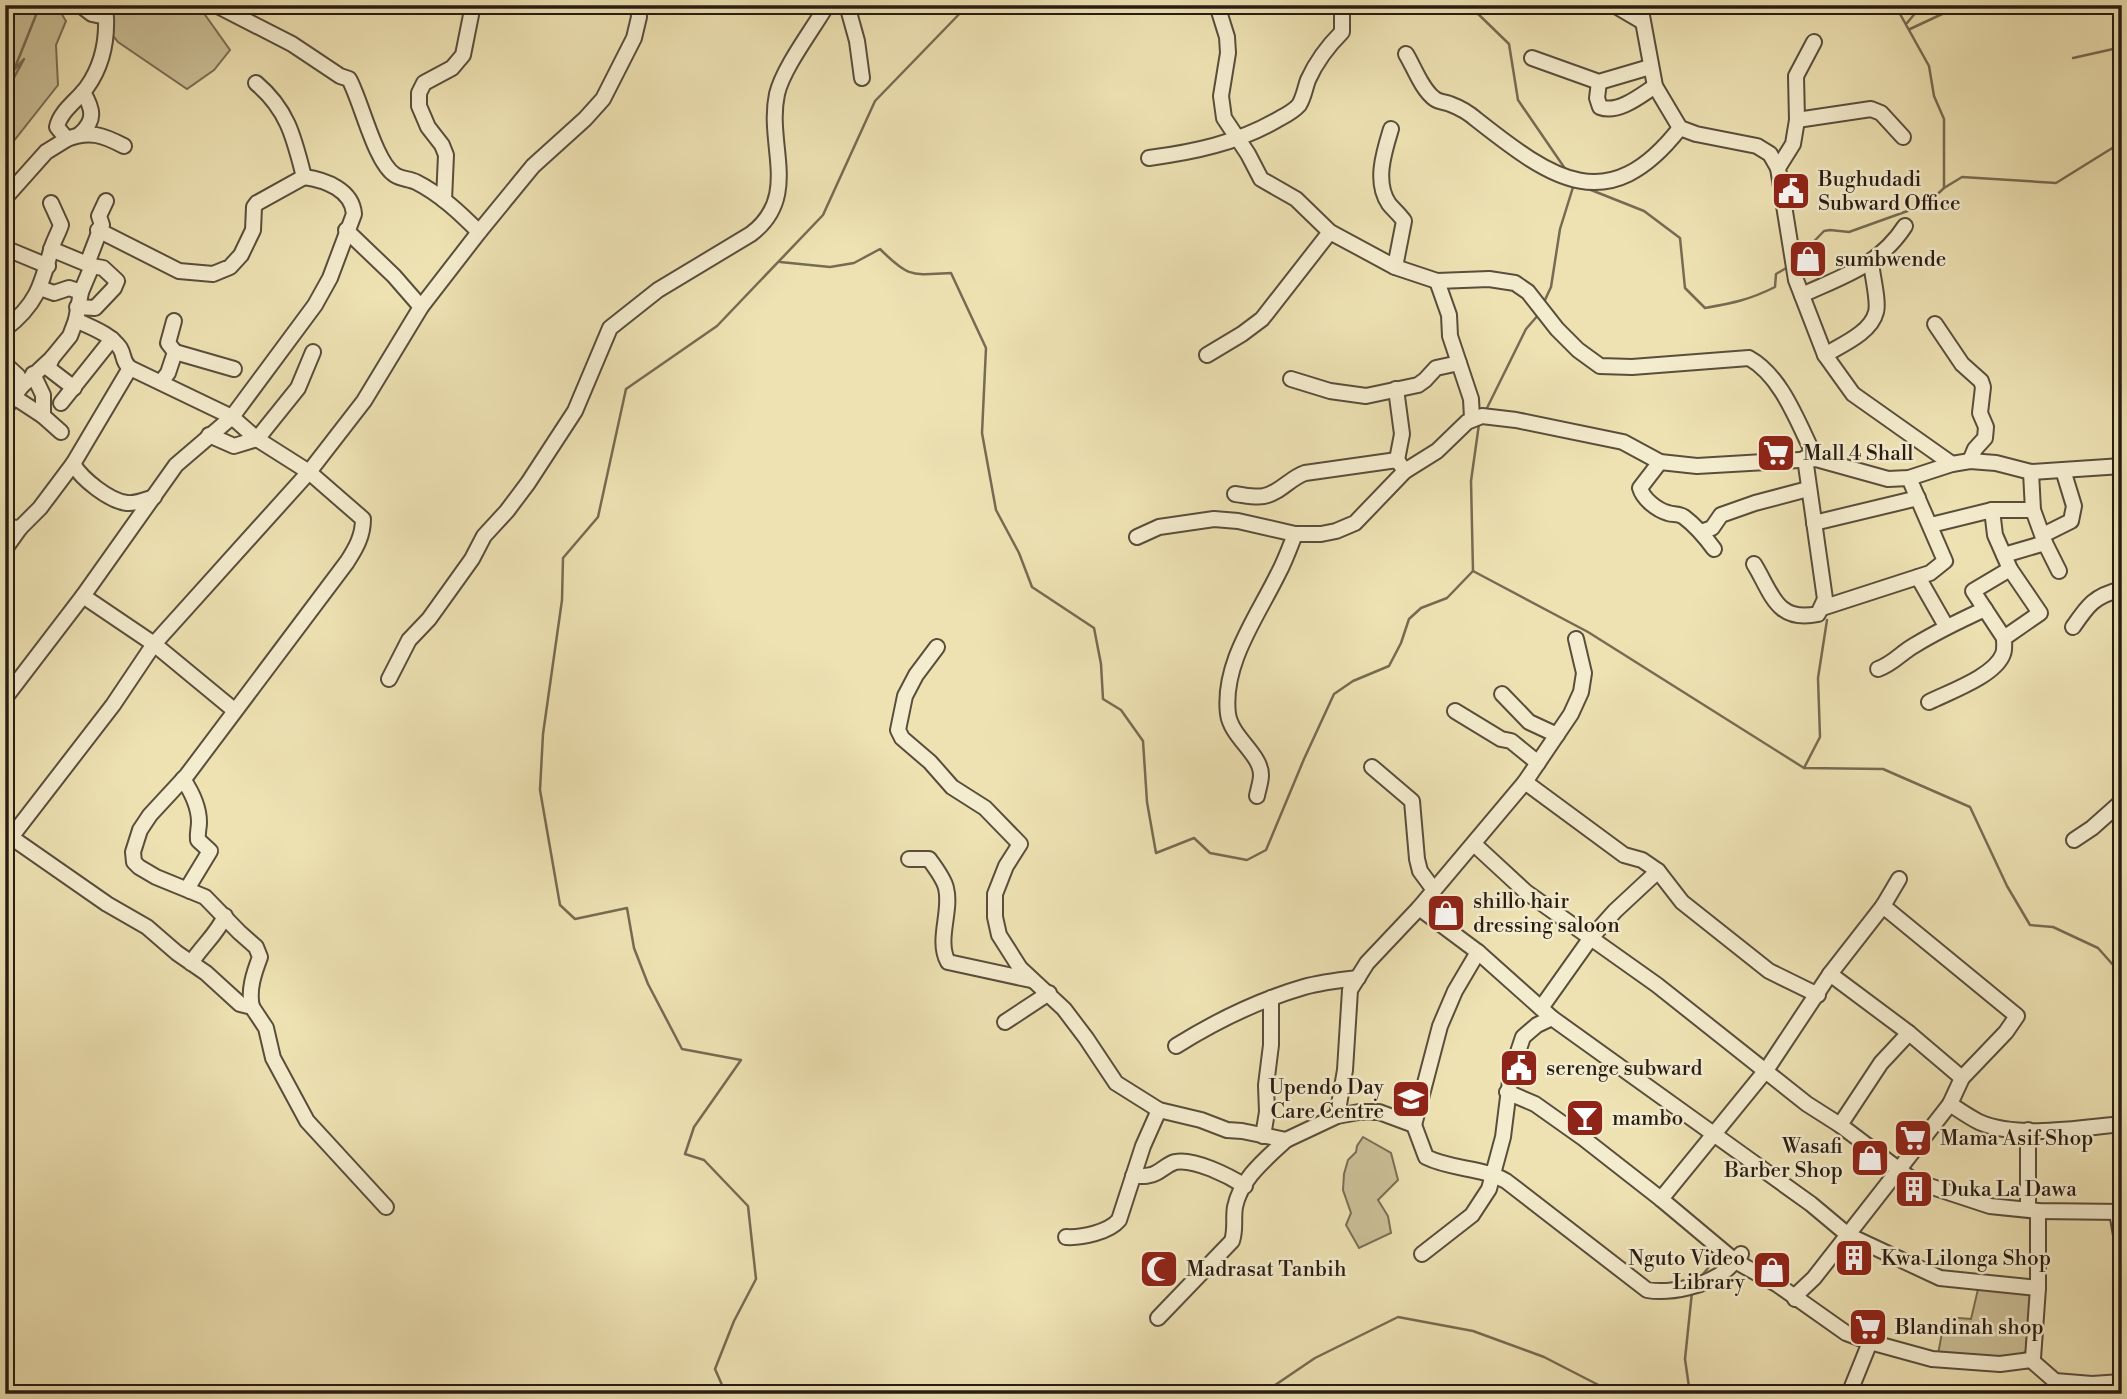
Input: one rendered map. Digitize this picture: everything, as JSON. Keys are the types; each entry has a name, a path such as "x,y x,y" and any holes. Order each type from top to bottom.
{"street":[{"path":"80,5 92,13 107,11 104,49 89,86 59,119 57,127 74,137 94,133 124,146"},
{"path":"215,5 292,44 340,76 349,79 389,168 395,175 412,180 444,200 479,232"},
{"path":"444,200 446,155 428,127 419,106 419,93 424,83 452,68 463,55 473,5"},
{"path":"252,1007 240,1004 147,927 7,839 113,705 154,644 309,472 364,401 421,307 479,232 533,166 603,99 634,38 638,5"},
{"path":"389,679 410,640 429,619 472,559 484,536 528,483 575,411 610,328 658,290 751,234 770,215 781,170 775,138 777,93 782,79 827,5"},
{"path":"848,5 862,78"},
{"path":"1217,5 1227,37 1228,53 1221,96 1224,118 1261,179 1296,199 1329,232 1395,267 1437,281 1489,279 1515,283 1528,292 1542,312 1578,350 1600,366 1632,367 1749,358 1756,362 1779,387 1811,458 1808,489 1825,599 1818,614 1804,617 1781,610 1754,564"},
{"path":"1149,158 1184,153 1238,139 1296,108 1314,69 1328,46 1342,32 1342,5"},
{"path":"1614,5 1643,22"},
{"path":"1640,5 1655,86 1681,128 1696,134 1757,146 1770,154 1778,167 1792,264 1825,355 1853,394 1952,464"},
{"path":"1778,167 1793,144 1797,120 1796,76 1814,42"},
{"path":"1406,54 1436,100 1466,110 1521,156 1554,173 1584,184 1607,182 1640,167 1660,154 1681,128"},
{"path":"1532,58 1599,82 1650,67"},
{"path":"1599,82 1597,98 1600,107 1604,109 1618,107 1655,86"},
{"path":"256,83 285,114 304,177"},
{"path":"5,198 46,152 74,137 90,123 92,109 83,92"},
{"path":"1797,120 1871,109 1881,113 1903,137"},
{"path":"1391,129 1382,160 1385,197 1404,221 1395,267"},
{"path":"5,698 83,596 176,465 232,417 319,299 330,278 354,214 353,203 348,196 317,179 304,177 257,203 254,207 253,230 240,255 230,267 214,274 179,271 123,240 98,230"},
{"path":"5,409 33,374 52,364 70,336 98,230 102,225 99,216 106,201"},
{"path":"5,329 19,319 40,288 61,225 51,204"},
{"path":"1802,295 1871,262 1895,242 1905,226"},
{"path":"346,230 394,276 421,307"},
{"path":"1206,355 1262,319 1329,232"},
{"path":"6,248 48,266"},
{"path":"51,249 89,269 103,268 117,281 95,308 76,314"},
{"path":"1825,355 1849,341 1872,320 1876,311 1871,262"},
{"path":"1437,281 1449,315 1450,336 1471,399 1472,418"},
{"path":"40,288 54,293 69,288 81,292"},
{"path":"76,314 112,339 121,351 125,364 130,368 232,417 257,439 309,472 363,519 358,545 348,562 262,678 144,824 135,844 133,857 138,867 150,874 205,897 256,947 260,954 254,970 250,999 252,1007 266,1028 273,1058 307,1121 386,1207"},
{"path":"174,321 168,343 176,352 234,369"},
{"path":"1935,324 1962,364 1981,381 1983,387 1980,413 1986,427 1985,438 1975,449 1970,461"},
{"path":"61,403 112,339"},
{"path":"161,382 168,373 176,352"},
{"path":"209,435 234,446 257,439 298,388 313,352"},
{"path":"1292,379 1357,396 1418,385 1436,368 1459,363"},
{"path":"5,364 18,376 18,392 61,432"},
{"path":"52,364 74,388"},
{"path":"5,549 13,527 40,508 73,464 130,368"},
{"path":"33,374 43,395 43,416"},
{"path":"1137,537 1159,527 1214,519 1238,521 1295,534 1321,534 1355,523 1401,466 1402,434 1396,389"},
{"path":"1235,494 1262,497 1305,473 1401,466 1437,451 1472,418 1482,416 1516,419 1623,442 1660,462 1697,466 1772,463 1811,458 1888,479 1909,478 1970,461 1996,463 2031,472 2122,466"},
{"path":"1660,462 1640,488 1642,494 1668,513 1683,516 1701,532 1714,550"},
{"path":"73,464 83,478 120,502 130,504 154,497"},
{"path":"1929,702 1972,682 1996,666 2003,655 2004,638 1973,591 2007,562 2071,521 2074,506 2063,470"},
{"path":"2031,472 2034,510 2059,572"},
{"path":"1822,608 1918,577 1937,569 1945,561 1909,478"},
{"path":"1701,532 1712,528 1721,515 1808,489"},
{"path":"1814,523 1918,498"},
{"path":"1931,525 1992,510 2034,510"},
{"path":"1992,510 1995,535 2007,562 2040,613 2004,638"},
{"path":"1257,796 1261,774 1259,765 1231,726 1228,715 1228,686 1233,667 1295,534"},
{"path":"1918,577 1946,626"},
{"path":"2073,627 2091,602 2105,593 2122,589"},
{"path":"83,596 154,644 234,710"},
{"path":"1878,669 1888,666 1909,648 1946,626 1985,609"},
{"path":"1337,1116 1345,1070 1350,990 1367,963 1419,908 1525,782 1571,714 1581,692 1584,673 1576,639"},
{"path":"937,647 916,674 905,696 898,730 902,738 930,762 952,787 985,808 1020,844 1006,866 995,894 995,917 999,935 1020,968 1049,993 1086,1038 1116,1083 1159,1110 1201,1120 1227,1130 1242,1130 1286,1140"},
{"path":"1502,694 1529,722 1557,735"},
{"path":"1455,711 1501,739 1511,741 1538,763"},
{"path":"1372,767 1412,801 1417,859 1420,871 1434,890"},
{"path":"183,779 189,788 199,821 198,839 210,851 190,884 190,891"},
{"path":"1525,782 1624,855 1642,860 1658,871 1682,902 1769,971 1818,995"},
{"path":"2074,840 2119,804 2122,805"},
{"path":"1474,844 1526,892 1657,985 1807,1104 1840,1125 1914,1181 1990,1206 2119,1212 2122,1241"},
{"path":"909,859 929,859 946,888 944,936 945,957 948,961 1031,980"},
{"path":"1422,1254 1472,1215 1489,1189 1503,1137 1510,1073 1523,1037 1546,1013 1590,939 1658,871"},
{"path":"1661,1199 1765,1071 1830,974 1883,906 1899,879"},
{"path":"1795,1299 1950,1104 1962,1078 2006,1032 2017,1016 1883,906"},
{"path":"1419,908 1478,952 1546,1013 1811,1204 1848,1235 1940,1278 2038,1288"},
{"path":"191,963 220,927 225,916"},
{"path":"1478,952 1455,990 1440,1026 1414,1125 1426,1157 1440,1164 1494,1174 1525,1194 1564,1228 1586,1241 1617,1269 1647,1290 1676,1291 1692,1287 1725,1272 1738,1258"},
{"path":"1830,974 1909,1032 1962,1078"},
{"path":"1176,1045 1222,1019 1271,998 1307,986 1358,978"},
{"path":"1005,1022 1049,993"},
{"path":"1263,1136 1267,1112 1271,998"},
{"path":"1840,1125 1881,1063 1909,1032"},
{"path":"1507,1092 1535,1104 1738,1258 1846,1332 1870,1342 1932,1359 2000,1364 2031,1360 2055,1381 2092,1384 2122,1382"},
{"path":"1950,1104 1979,1122 2008,1129 2122,1124"},
{"path":"1066,1237 1086,1235 1114,1226 1119,1220 1143,1146 1159,1110"},
{"path":"1158,1318 1232,1241 1236,1229 1235,1207 1245,1186 1261,1163 1286,1140 1337,1116 1359,1112 1379,1112 1414,1125"},
{"path":"2028,1130 2038,1288 2031,1360"},
{"path":"1133,1176 1153,1175 1170,1164 1182,1162 1225,1174 1245,1186"},
{"path":"1849,1394 1870,1342"}],"shaded area":[{"path":"5,5 56,5 66,21 56,45 58,85 5,152"},
{"path":"87,5 198,5 230,50 214,70 187,89 118,42"},
{"path":"1363,1137 1391,1153 1398,1180 1378,1200 1388,1216 1391,1233 1359,1248 1346,1225 1351,1213 1343,1190 1348,1160 1356,1152"},
{"path":"1979,1285 2034,1289 2035,1347 2012,1357 2000,1358 1938,1354 1945,1317 1971,1319"}],"waterway":[{"path":"5,94 24,59 14,70 40,5"},
{"path":"726,1394 715,1369 734,1321 756,1279 748,1206 704,1160 685,1154 694,1127 741,1060 682,1049 648,984 634,948 627,908 575,919 560,905 540,790 543,734 562,600 563,558 598,517 626,389 717,326 823,215 875,101 968,5"},
{"path":"1473,5 1473,9 1509,44 1518,100 1566,170"},
{"path":"1895,5 1929,66 1934,96 1944,119 1944,188"},
{"path":"1907,23 1922,5"},
{"path":"1910,29 1955,8 1968,5"},
{"path":"2073,58 2122,47"},
{"path":"1798,258 1824,231 1849,232 1927,204 1944,188 1962,177 2056,183 2122,142"},
{"path":"1544,302 1551,287 1560,229 1574,184"},
{"path":"1586,188 1644,211 1680,238 1685,288 1705,308 1741,300 1775,287 1776,274 1788,267"},
{"path":"780,262 830,267 854,263 880,249 911,273 951,273 986,348 982,433 996,510 1019,553 1032,587 1094,628 1101,664 1103,699 1121,710 1143,741 1147,802 1156,853 1194,838 1210,853 1247,860 1266,850 1334,694 1353,681 1389,666 1409,619 1421,608 1447,598 1473,571"},
{"path":"1485,412 1526,329 1539,314"},
{"path":"1479,424 1471,481 1473,571 1588,632 1804,768 1883,769 1970,807 2007,886 2030,925 2053,927 2098,948 2122,975"},
{"path":"1804,768 1820,737 1818,678 1827,620"},
{"path":"1700,1278 1720,1253"},
{"path":"1690,1394 1685,1359 1692,1292"},
{"path":"1262,1394 1315,1358 1398,1317 1473,1331 1544,1357 1616,1394"}],"place":[{"name":"Bughudadi Subward Office","path":"1791,191"},
{"name":"sumbwende","path":"1808,259"},
{"name":"Mall 4 Shall","path":"1776,453"},
{"name":"shillo hair dressing saloon","path":"1446,913"},
{"name":"serenge subward","path":"1519,1068"},
{"name":"Upendo Day Care Centre","path":"1411,1099"},
{"name":"mambo","path":"1585,1118"},
{"name":"Mama Asif Shop","path":"1913,1138"},
{"name":"Wasafi Barber Shop","path":"1870,1158"},
{"name":"Duka La Dawa","path":"1914,1189"},
{"name":"Kwa Lilonga Shop","path":"1854,1258"},
{"name":"Madrasat Tanbih","path":"1159,1269"},
{"name":"Nguto Video Library","path":"1772,1270"},
{"name":"Blandinah shop","path":"1868,1327"}]}
